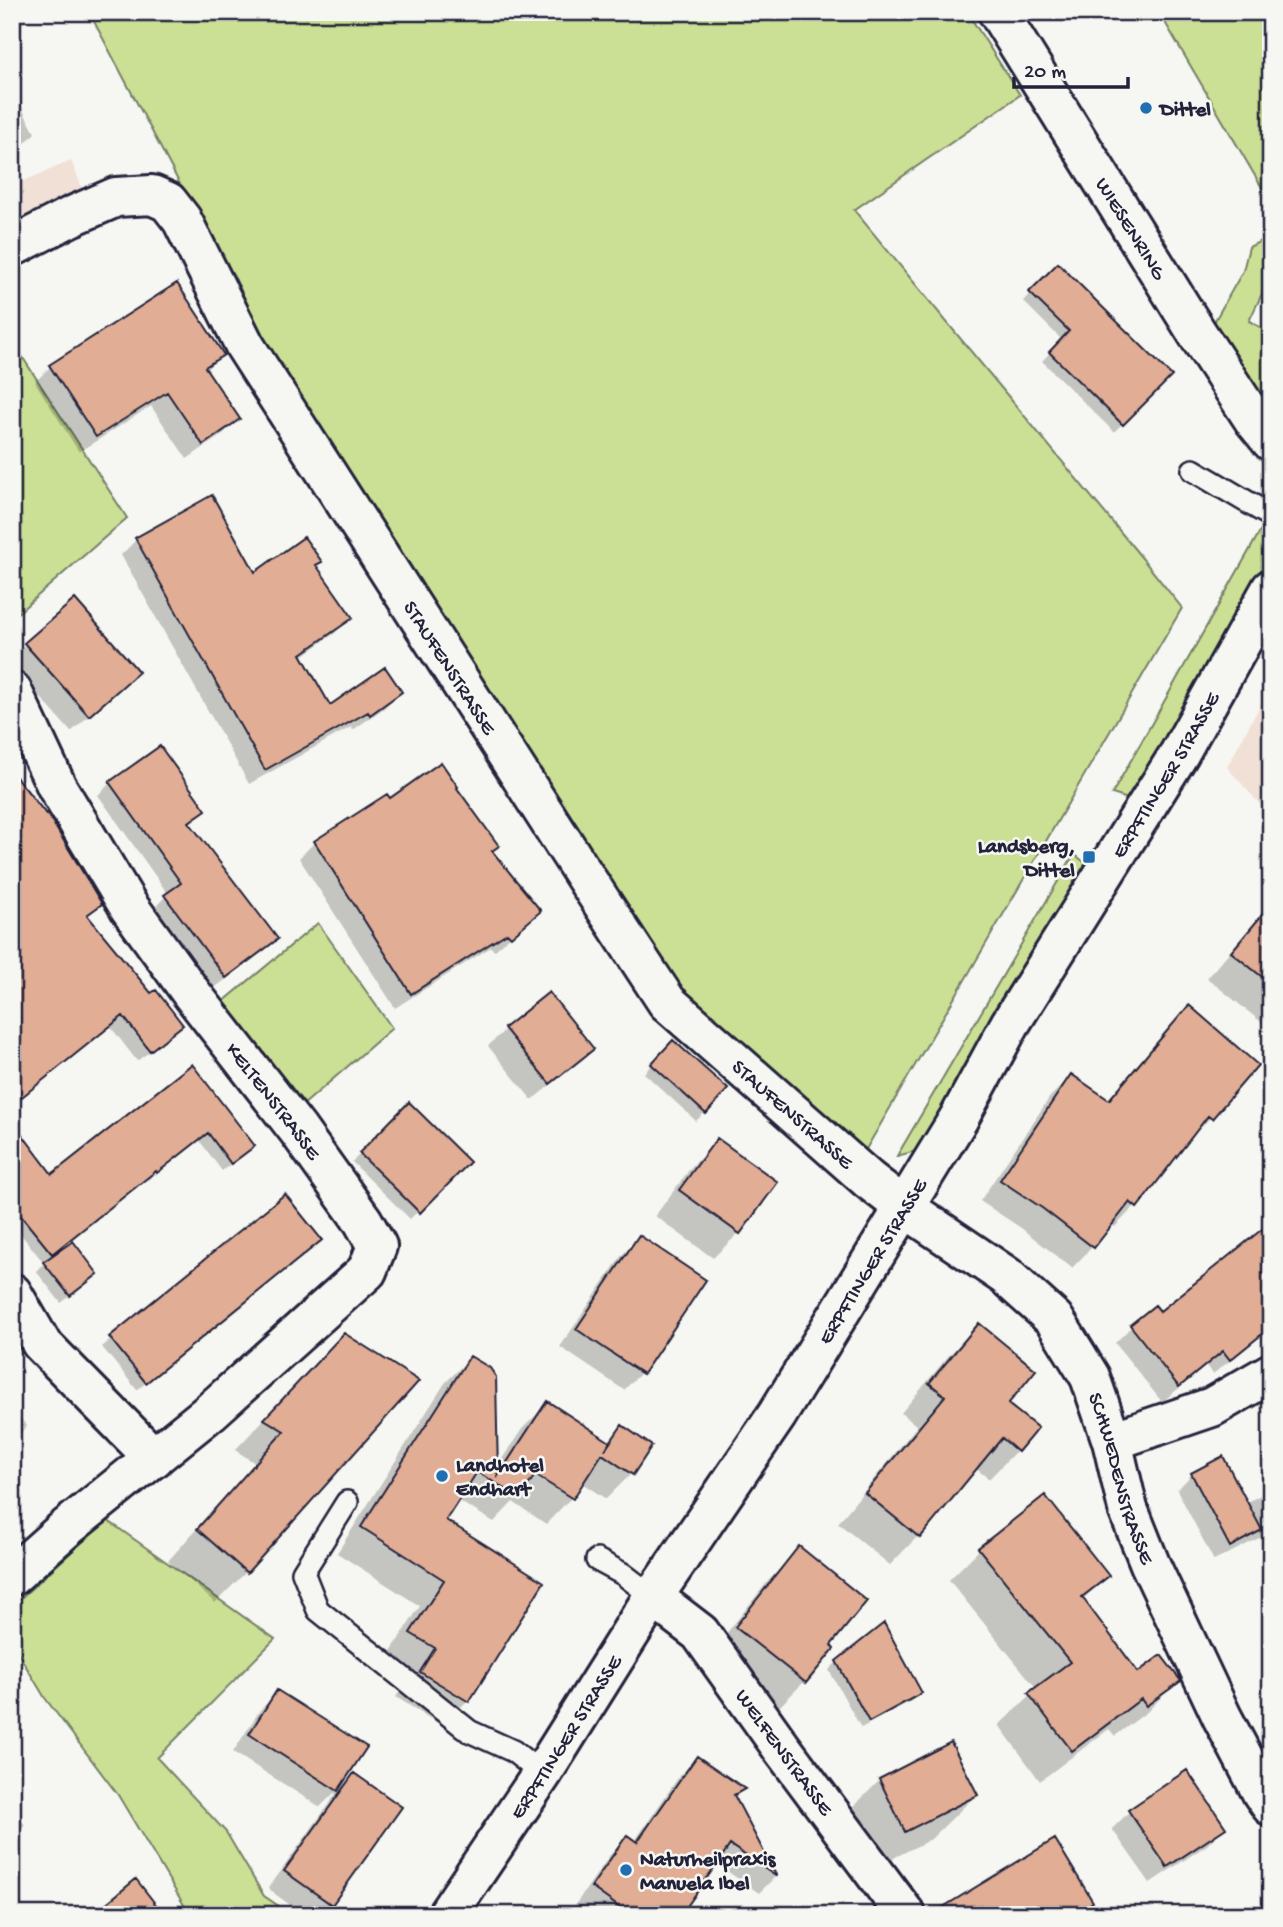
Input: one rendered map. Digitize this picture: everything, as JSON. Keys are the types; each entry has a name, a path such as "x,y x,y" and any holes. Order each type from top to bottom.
{"street":[{"name":"WIESENRING","path":"998,12 1198,333 1254,420 1271,441"},
{"name":"STAUFENSTRASSE","path":"12,247 116,197 152,195 168,202 181,220 259,368 667,1002 869,1180 904,1207"},
{"name":"ERPFTINGER STRASSE","path":"447,1915 542,1774 653,1597 777,1415 959,1118 1010,1024 1179,754 1271,589"},
{"name":"KELTENSTRASSE","path":"12,691 57,787 129,907 192,994 298,1130 363,1221 377,1246 368,1271 210,1412 65,1529 12,1576"},
{"name":"SCHWEDENSTRASSE","path":"904,1207 1006,1276 1054,1319 1090,1377 1112,1441 1128,1509 1150,1564 1222,1717 1271,1806"},
{"path":"12,1293 41,1343 154,1458"},
{"path":"1112,1441 1212,1407 1271,1373"},
{"name":"WELFENSTRASSE","path":"653,1597 700,1633 906,1915"}],"lane":[{"path":"1194,470 1271,516"},
{"path":"347,1502 303,1572 318,1609 469,1731 513,1751 542,1774"},
{"path":"597,1560 623,1574 653,1597"}],"shaded area":[{"path":"71,161 86,197 12,228 12,186"},
{"path":"1271,685 1271,817 1227,767"}],"green space":[{"path":"89,12 967,12 1020,95 854,210 1182,608 862,1156 682,988 596,884 175,201 183,190"},
{"path":"1159,12 1271,12 1271,203"},
{"path":"1271,236 1271,275 1249,321 1271,333 1271,385 1260,404 1209,331 1243,271 1249,247"},
{"path":"12,341 127,518 12,618"},
{"path":"1262,528 1271,546 1271,560 1128,799 1112,794"},
{"path":"1074,854 1088,865 916,1151 897,1156"},
{"path":"318,923 392,1028 303,1105 223,1002"},
{"path":"107,1520 275,1639 157,1758 226,1832 264,1896 292,1915 190,1915 118,1795 45,1698 12,1643 12,1606"}],"building":[{"path":"1058,263 1172,376 1123,425 1049,352 1069,331 1029,292"},
{"path":"177,283 224,355 205,367 240,419 203,445 167,392 96,437 49,365"},
{"path":"212,495 255,572 304,537 322,562 316,565 353,618 301,654 330,705 385,667 402,692 370,715 368,712 265,770 135,538"},
{"path":"75,599 139,672 89,716 24,643"},
{"path":"160,746 206,810 189,822 278,939 226,978 164,895 181,883 109,782"},
{"path":"441,762 499,846 492,851 541,911 511,937 507,933 411,994 314,841 387,794 390,798"},
{"path":"12,772 47,813 102,904 87,915 151,993 156,990 183,1025 150,1051 123,1016 12,1105"},
{"path":"1271,904 1271,984 1231,952"},
{"path":"549,992 594,1049 550,1084 504,1028"},
{"path":"1189,1005 1258,1065 1212,1119 1208,1116 1137,1208 1130,1202 1094,1248 1000,1180 1071,1074 1109,1100"},
{"path":"673,1040 728,1089 706,1114 651,1064"},
{"path":"192,1064 255,1146 231,1164 208,1133 52,1254 12,1205 12,1121 52,1174"},
{"path":"409,1102 470,1162 420,1213 359,1153"},
{"path":"717,1138 778,1182 740,1234 679,1190"},
{"path":"285,1194 322,1240 146,1383 109,1337"},
{"path":"1271,1222 1271,1327 1230,1360 1223,1351 1179,1387 1130,1325 1155,1305 1160,1311"},
{"path":"639,1235 706,1280 643,1374 576,1329"},
{"path":"73,1241 98,1274 70,1296 43,1262"},
{"path":"979,1323 1036,1370 1008,1404 1038,1428 1018,1452 1002,1438 920,1538 865,1493 945,1396 929,1383"},
{"path":"344,1333 419,1381 247,1573 197,1529 284,1431 264,1419"},
{"path":"470,1356 490,1368 496,1377 498,1476 547,1401 610,1442 605,1450 622,1425 652,1446 633,1475 602,1454 573,1499 535,1475 520,1498 477,1472 446,1520 544,1582 469,1702 420,1672 435,1648 410,1633 444,1580 361,1527"},
{"path":"1223,1456 1262,1530 1230,1547 1191,1473"},
{"path":"1045,1495 1109,1576 1082,1597 1138,1672 1161,1655 1181,1681 1146,1706 1141,1699 1072,1751 1028,1693 1070,1662 978,1548"},
{"path":"799,1546 867,1601 831,1645 834,1649 806,1683 735,1627"},
{"path":"884,1623 922,1693 869,1722 836,1661"},
{"path":"277,1690 367,1747 338,1791 249,1734"},
{"path":"951,1742 978,1795 905,1832 879,1779"},
{"path":"697,1756 745,1789 734,1795 777,1877 730,1845 681,1915 630,1915 591,1887 627,1835 637,1842"},
{"path":"1187,1770 1226,1828 1167,1867 1128,1810"},
{"path":"354,1773 402,1807 332,1905 284,1871"},
{"path":"1055,1839 1093,1902 1072,1915 930,1915"},
{"path":"136,1879 164,1915 92,1915"}],"place":[{"name":"Dittel","path":"1146,108"},
{"name":"Landsberg, Dittel","path":"1089,857"},
{"name":"Landhotel Endhart","path":"442,1476"},
{"name":"Naturheilpraxis Manuela Ibel","path":"626,1870"}]}
